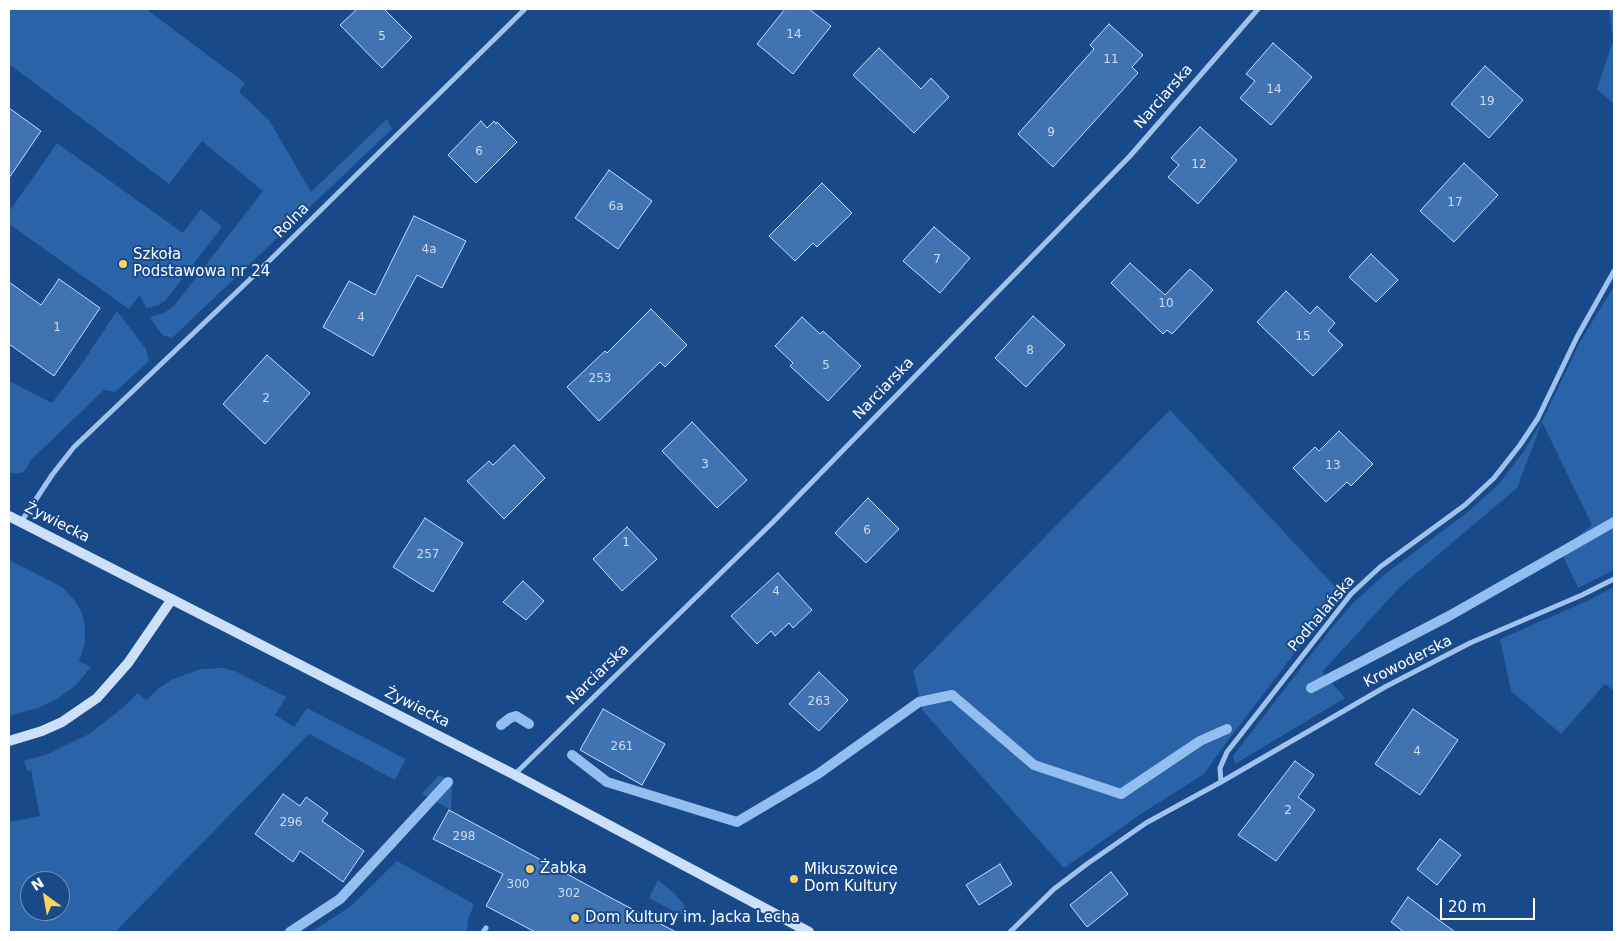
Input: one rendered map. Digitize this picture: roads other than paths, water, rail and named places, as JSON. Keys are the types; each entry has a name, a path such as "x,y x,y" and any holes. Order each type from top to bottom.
{"main road":[{"name":"Żywiecka","path":"9,516 515,774 809,932"},
{"path":"9,740 42,731 62,722 97,698 128,663 172,599"}],"street":[{"name":"Rolna","path":"21,522 52,475 74,447 265,265 525,9"},
{"name":"Narciarska","path":"515,774 773,522 1130,156 1258,9"},
{"name":"Podhalańska","path":"1221,782 1220,768 1227,752 1351,594 1380,568 1465,505 1494,478 1520,445 1538,418 1577,337 1614,271"},
{"name":"Krowoderska","path":"1221,782 1385,687 1470,643 1582,595 1614,579"},
{"path":"1010,932 1054,889 1087,864 1146,823 1221,782"}],"waterway":[{"path":"1311,688 1449,616 1614,522"},
{"path":"572,755 607,782 737,822 818,774 919,702 952,695 1034,765 1121,794 1200,741 1227,729"},
{"path":"501,725 516,716 529,724"},
{"path":"290,932 340,899 448,782"}],"place":[{"name":"Szkoła Podstawowa nr 24","path":"123,264"},
{"name":"Żabka","path":"530,869"},
{"name":"Mikuszowice Dom Kultury","path":"794,879"},
{"name":"Dom Kultury im. Jacka Lecha","path":"575,918"}]}
